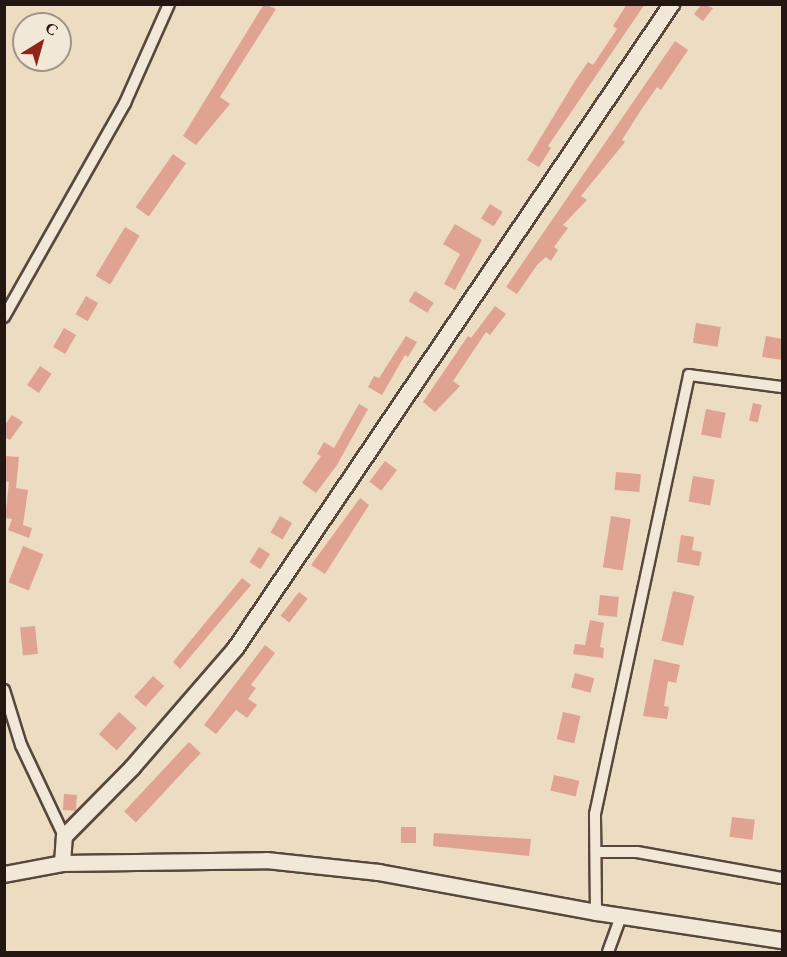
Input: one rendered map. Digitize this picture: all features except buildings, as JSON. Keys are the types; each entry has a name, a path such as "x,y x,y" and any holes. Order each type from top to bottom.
{"street":[{"path":"4,316 125,103 169,4"},
{"path":"64,836 132,767 235,648 671,4"},
{"path":"596,912 595,814 689,375 783,387"},
{"path":"4,690 21,745 64,836 62,863"},
{"path":"596,852 637,852 783,878"},
{"path":"4,874 62,863 266,860 378,872 596,912 783,940"},
{"path":"608,952 621,916"}]}
